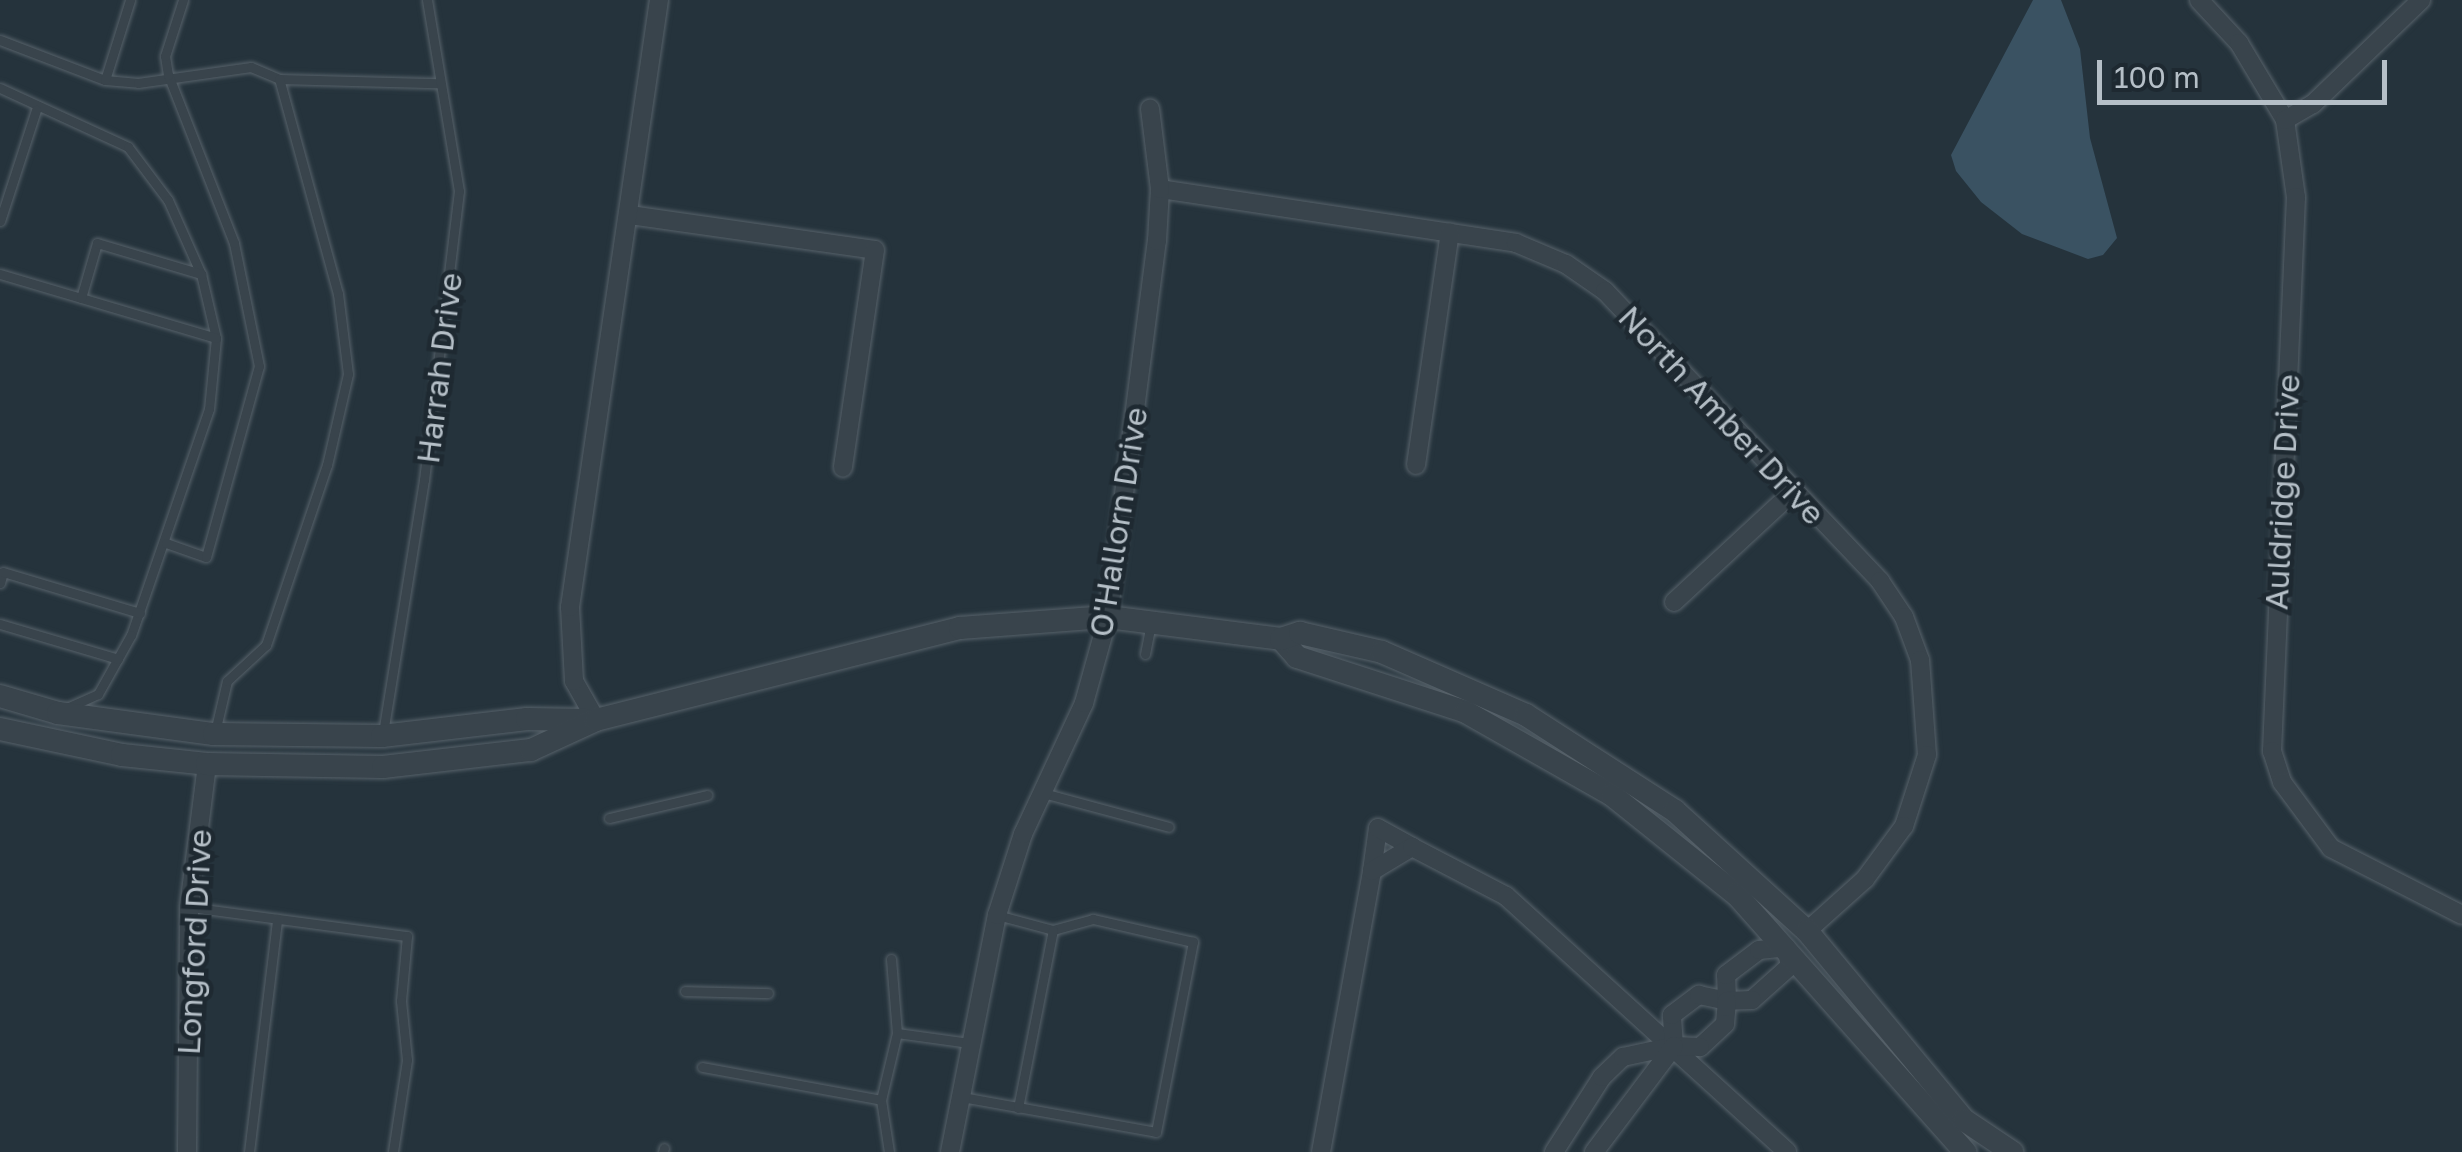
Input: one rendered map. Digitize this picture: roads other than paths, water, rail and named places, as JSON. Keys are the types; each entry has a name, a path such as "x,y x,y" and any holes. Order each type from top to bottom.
{"street":[{"path":"596,720 574,680 568,632 659,0"},
{"name":"Auldridge Drive","path":"2200,0 2239,43 2284,120 2296,197 2272,751 2282,782 2331,848 2462,915"},
{"path":"2284,120 2313,104 2421,0"},
{"name":"O'Hallorn Drive","path":"950,1152 997,915 1023,834 1047,794 1084,703 1108,617 1160,188 1150,110"},
{"name":"North Amber Drive","path":"1160,188 1516,242 1566,264 1605,291 1880,582 1904,617 1928,714 1920,790 1904,826 1866,879 1808,931"},
{"path":"630,216 875,250 843,468"},
{"path":"1416,465 1450,232"},
{"path":"1674,602 1794,491"},
{"path":"0,730 50,742 207,764 384,768 531,750 596,720 960,628 1108,617 1281,639 1300,633 1382,652 1526,716 1675,812 1808,931 1964,1120 2012,1152"},
{"path":"1281,639 1297,657 1466,712 1595,785 1737,895 1786,947 1878,1061 1965,1152"},
{"path":"0,696 58,712 214,734 382,736 527,719 596,720"},
{"path":"50,742 58,712"},
{"name":"Longford Drive","path":"187,1152 189,908 214,734"},
{"path":"1320,1152 1378,828 1506,896 1787,1152"},
{"path":"1372,870 1412,847"},
{"path":"1554,1152 1602,1077 1624,1057 1674,1046 1700,1046 1725,1024 1726,974 1759,950 1786,947 1808,931"},
{"path":"1594,1152 1674,1046 1672,1015 1699,995 1727,1001 1752,1000 1790,966 1786,947"}],"lane":[{"path":"105,80 130,0"},
{"path":"166,543 206,557 248,412 260,346 234,244 168,76 165,56 183,0"},
{"name":"Harrah Drive","path":"382,736 456,234 452,128 437,83 427,0"},
{"path":"0,40 105,80 138,83 251,67 280,79 437,83"},
{"path":"214,734 227,681 266,646 328,465 348,374 338,294 280,79"},
{"path":"0,88 36,110 128,147 168,200 201,274 216,338 209,408 140,613 98,694 58,712"},
{"path":"0,222 36,110"},
{"path":"81,298 97,243 201,274"},
{"path":"0,274 216,338"},
{"path":"0,583 3,572 140,613"},
{"path":"1146,654 1151,622"},
{"path":"0,624 118,659"},
{"path":"1047,794 1169,827"},
{"path":"608,818 707,795"},
{"path":"189,908 407,936 401,1001 407,1060 393,1152"},
{"path":"960,1096 1156,1132 1193,942 1093,919 1053,930 997,915"},
{"path":"249,1152 277,919"},
{"path":"1018,1108 1053,930"},
{"path":"889,1152 881,1100 897,1033 890,959"},
{"path":"686,992 768,993"},
{"path":"897,1033 969,1043"},
{"path":"702,1067 881,1100"}],"water":[{"path":"2033,0 2061,0 2080,49 2090,138 2117,238 2103,255 2088,259 2022,234 1981,202 1956,171 1951,155"}]}
